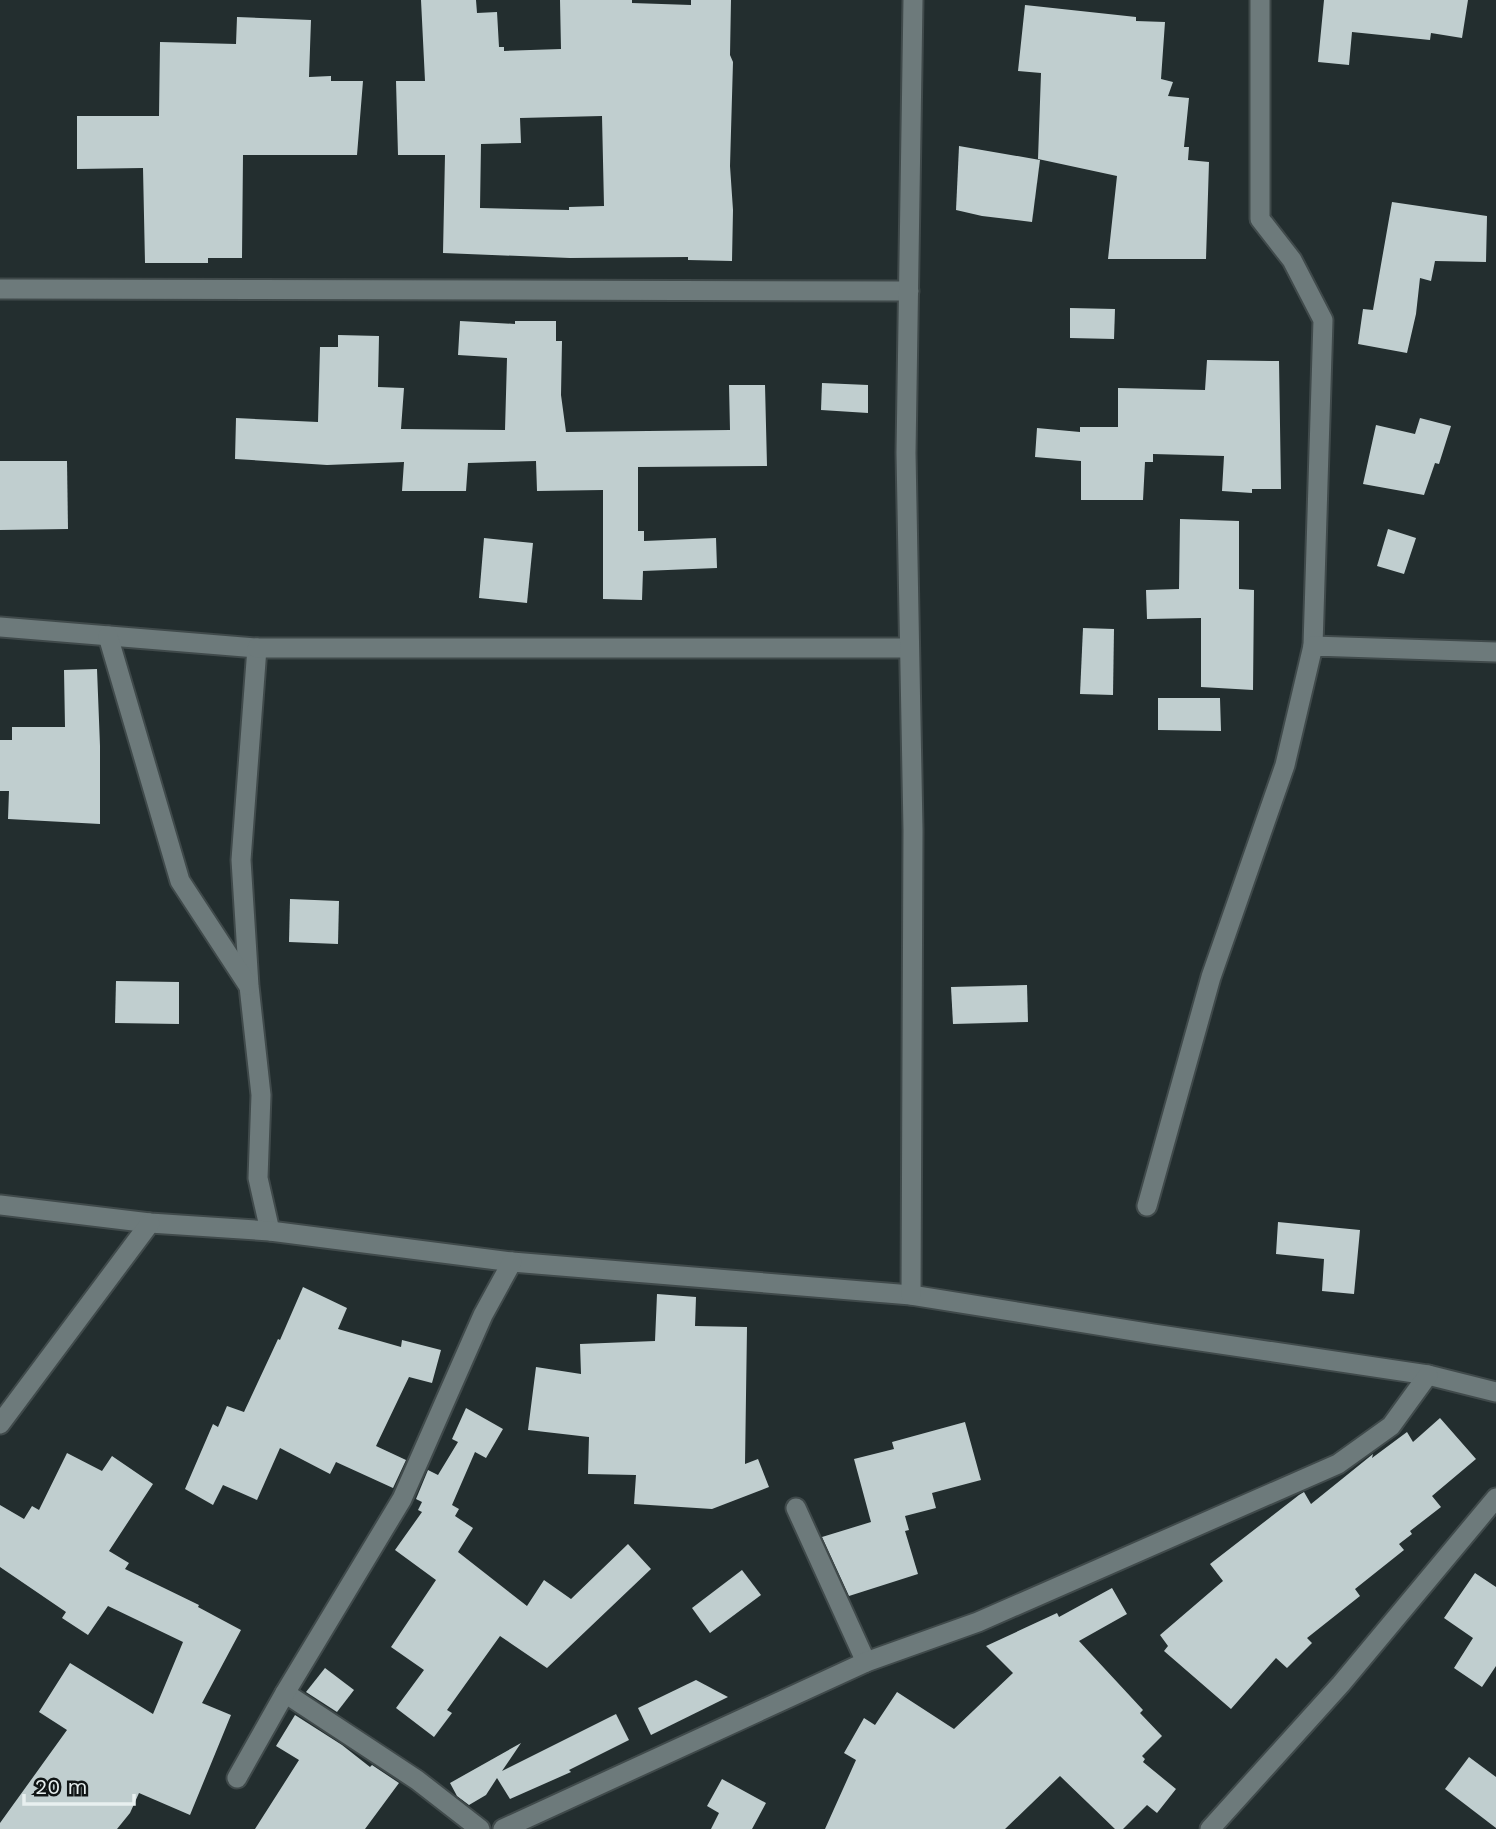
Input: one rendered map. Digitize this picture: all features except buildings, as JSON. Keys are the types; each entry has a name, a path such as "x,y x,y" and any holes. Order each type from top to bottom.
{"street":[{"path":"911,1295 913,830 906,453 913,0"},
{"path":"1147,1206 1212,977 1285,765 1313,646 1323,320 1292,260 1260,219 1259,0"},
{"path":"0,289 909,291"},
{"path":"0,627 257,648 909,648"},
{"path":"108,636 180,881 249,986"},
{"path":"1313,646 1496,652"},
{"path":"257,648 241,860 249,986 261,1096 258,1178 270,1231"},
{"path":"0,1205 150,1223 270,1231 512,1262 911,1295 1428,1375 1496,1392"},
{"path":"0,1424 150,1223"},
{"path":"237,1778 402,1499 483,1315 512,1262"},
{"path":"503,1829 866,1662 978,1622 1338,1464 1391,1426 1428,1375"},
{"path":"1210,1829 1341,1684 1496,1498"},
{"path":"796,1508 866,1662"},
{"path":"285,1693 417,1780 480,1829"}]}
